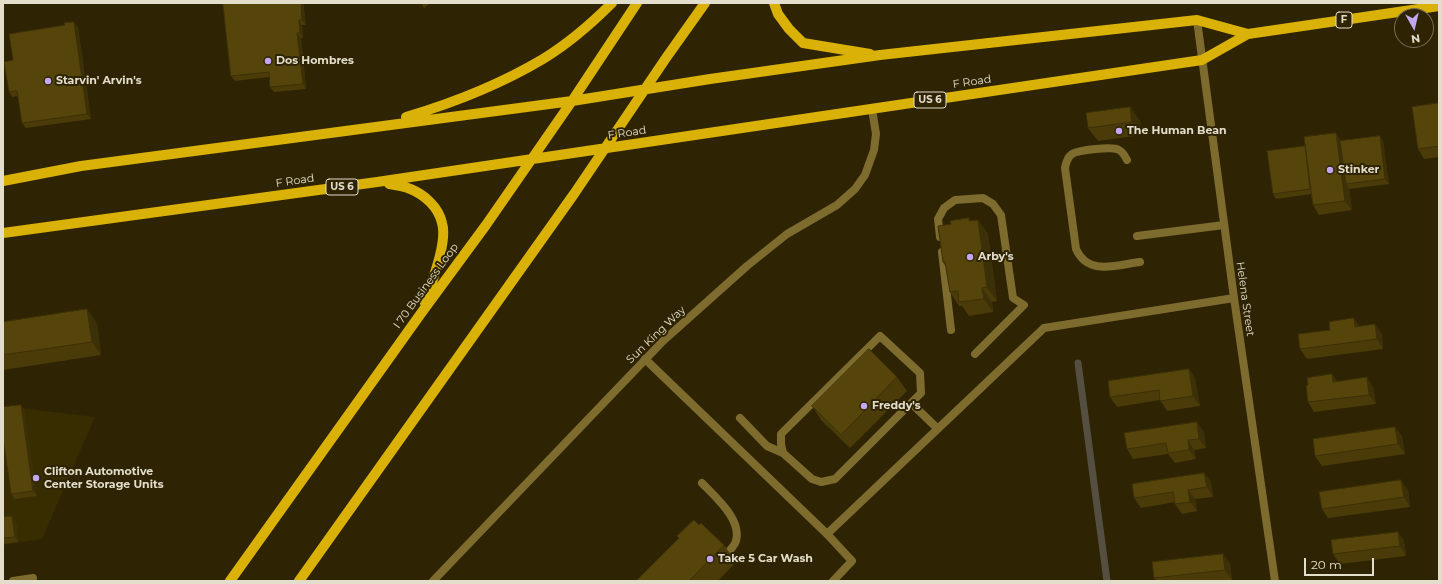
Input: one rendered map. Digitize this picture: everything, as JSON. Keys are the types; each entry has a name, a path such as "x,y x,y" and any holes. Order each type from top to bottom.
{"main road":[{"path":"376,126 414,115 482,90 516,73 544,58 572,38 612,3"},
{"name":"I 70 Business Loop","path":"230,581 486,225 572,101 637,3"},
{"path":"299,581 574,194 705,3"},
{"path":"774,3 778,14 803,43 880,55"},
{"name":"F Road","path":"3,233 377,182 1202,60 1248,34 1439,6"},
{"name":"F Road","path":"3,181 81,166 572,101 880,55 1197,20 1248,34"},
{"path":"377,182 400,185 421,194 437,209 443,224 442,243 422,312"}],"street":[{"name":"Helena Street","path":"1197,20 1234,298 1275,581"},
{"name":"Sun King Way","path":"433,581 663,341 747,266 787,234 837,205 855,188 865,175 874,150 876,134 872,109"},
{"path":"1127,160 1119,149 1113,148 1079,152 1073,153 1069,157 1065,168 1076,249 1080,256 1085,262 1092,266 1100,267 1140,262"},
{"path":"951,330 938,219 944,208 955,200 983,198 994,204 1001,215 1013,298 1024,305 974,354"},
{"path":"1136,236 1224,225"},
{"path":"827,534 1044,328 1234,298"},
{"path":"740,418 767,446 784,453 812,479 821,482 836,479 921,393 920,373 880,336 781,434 781,444 784,453"},
{"path":"645,359 827,534 852,562 833,581"},
{"path":"911,403 938,429"},
{"path":"702,483 727,510 737,525 736,541 727,554"},
{"path":"13,581 33,578"}],"shaded area":[{"name":"Clifton Automotive Center Storage Units","path":"3,406 95,417 42,539 3,545"}],"building":[{"name":"Dos Hombres","path":"223,3 301,3 302,20 299,20 300,33 297,33 303,84 270,87 269,72 231,76"},
{"name":"Starvin' Arvin's","path":"74,22 87,114 22,123 17,91 9,92 4,62 13,60 9,34 65,25 64,23"},
{"path":"1439,103 1439,146 1418,149 1412,107"},
{"path":"1130,107 1132,122 1088,128 1086,113"},
{"name":"Stinker","path":"1336,133 1345,201 1313,205 1304,137"},
{"path":"1380,136 1385,179 1346,184 1340,141"},
{"path":"1305,146 1310,189 1273,194 1267,151"},
{"name":"Arby's","path":"969,218 969,221 978,220 987,287 982,288 984,299 959,302 958,291 950,292 945,262 943,262 938,226 951,224 950,221"},
{"path":"87,309 92,342 3,355 3,322"},
{"path":"1354,318 1355,327 1375,324 1377,339 1300,349 1298,334 1330,330 1329,322"},
{"path":"869,349 897,377 841,435 812,406"},
{"path":"1189,369 1193,396 1160,401 1159,390 1110,397 1108,381"},
{"path":"1332,374 1333,382 1367,377 1369,395 1308,402 1306,386 1308,385 1307,378"},
{"path":"21,405 33,491 11,494 3,437 3,407"},
{"path":"1197,422 1199,439 1188,440 1189,450 1168,453 1166,443 1127,449 1124,433"},
{"path":"1395,427 1398,444 1315,456 1313,439"},
{"path":"1204,473 1207,487 1188,490 1190,502 1175,504 1173,492 1134,498 1132,484"},
{"path":"1401,480 1404,497 1322,509 1319,492"},
{"path":"12,516 15,537 3,538 3,517"},
{"path":"694,520 699,525 701,523 724,545 689,581 636,581 679,538 677,536"},
{"path":"1398,532 1400,546 1333,554 1331,540"},
{"path":"1223,554 1225,570 1154,578 1152,562"}],"waterway":[{"path":"1078,363 1107,581"}],"place":[{"name":"Dos Hombres","path":"268,61"},
{"name":"Starvin' Arvin's","path":"48,81"},
{"name":"The Human Bean","path":"1119,131"},
{"name":"Stinker","path":"1330,170"},
{"name":"Arby's","path":"970,257"},
{"name":"Freddy's","path":"864,406"},
{"name":"Clifton Automotive Center Storage Units","path":"36,478"},
{"name":"Take 5 Car Wash","path":"710,559"}]}
